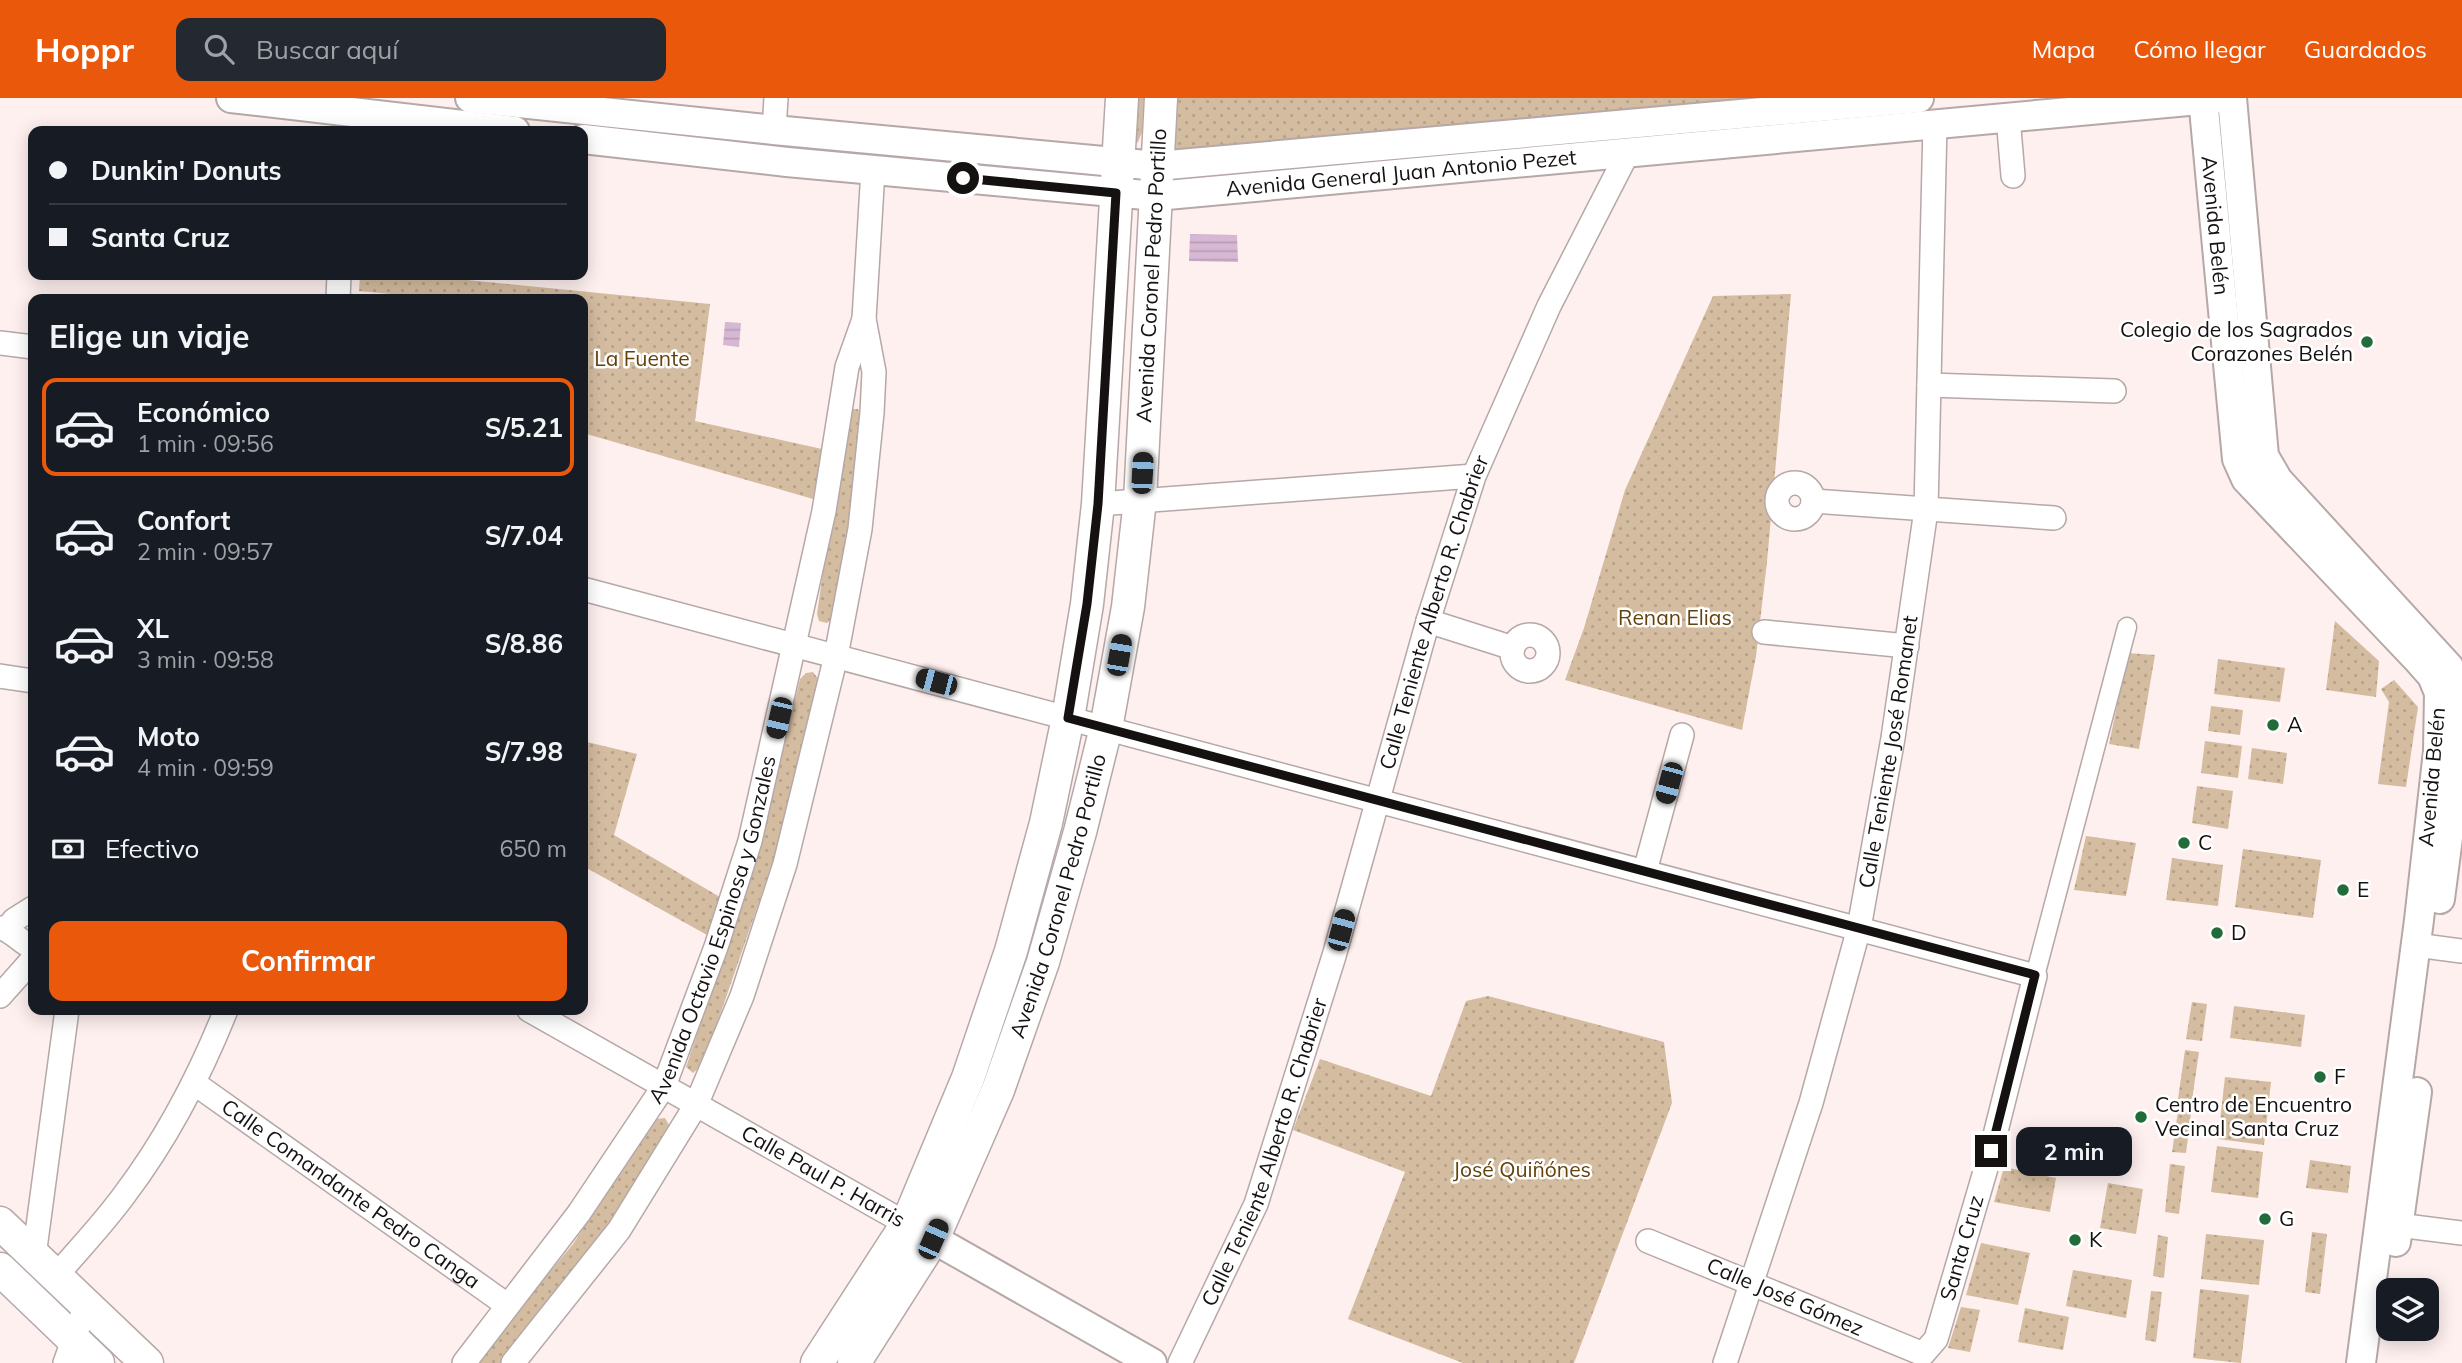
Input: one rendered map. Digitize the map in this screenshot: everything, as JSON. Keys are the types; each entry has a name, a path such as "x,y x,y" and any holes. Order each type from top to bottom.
{"main road":[{"name":"Avenida Coronel Pedro Portillo","path":"817,1363 920,1231 1011,951 1046,823 1068,718 1087,604 1098,504 1122,98"},
{"name":"Avenida Coronel Pedro Portillo","path":"854,1363 920,1231 998,1090 1043,962 1107,728 1128,607 1140,500 1161,98"},
{"path":"0,1223 147,1363"},
{"path":"0,1269 69,1351 99,1363"}],"street":[{"path":"231,98 349,122 423,126"},
{"name":"Avenida General Juan Antonio Pezet","path":"470,98 774,130 1117,178"},
{"path":"774,130 776,98"},
{"name":"Avenida General Juan Antonio Pezet","path":"1156,181 1919,98"},
{"name":"Avenida Belén","path":"2232,98 2250,450 2246,479 2432,676 2439,693 2438,751 2425,946 2390,1224 2361,1363"},
{"name":"Avenida General Juan Antonio Pezet","path":"588,140 873,170 1156,181 1628,152 2209,99"},
{"name":"Avenida Belén","path":"2209,99 2250,450"},
{"path":"2008,117 2013,176"},
{"name":"Calle Teniente José Romanet","path":"1725,1363 1811,1102 1859,928 1907,646 1926,510 1935,123"},
{"name":"Calle Teniente Alberto R. Chabrier","path":"1180,1363 1256,1205 1334,956 1428,621 1474,476 1549,306 1628,152"},
{"name":"Avenida Octavio Espinosa y Gonzales","path":"513,1363 619,1230 696,1105 742,996 785,864 836,656 860,529 874,372 864,319 873,170"},
{"name":"Avenida Octavio Espinosa y Gonzales","path":"466,1362 579,1213 664,1086 716,947 750,842 824,510 847,368 864,319"},
{"path":"0,343 28,346"},
{"path":"1929,386 2114,391"},
{"path":"841,405 854,401 862,402 872,412"},
{"path":"1098,504 1474,476"},
{"path":"1814,501 2054,518"},
{"path":"588,590 2035,975 2127,627"},
{"path":"1428,621 1513,648"},
{"path":"1765,632 1907,646"},
{"path":"0,676 28,680"},
{"path":"1645,871 1682,736"},
{"path":"28,910 3,928 28,946"},
{"path":"2425,946 2462,951"},
{"path":"0,996 28,965"},
{"name":"Santa Cruz","path":"1922,1359 1936,1339 1991,1151 2035,975"},
{"path":"45,1266 67,1015"},
{"path":"45,1266 126,1193 194,1083 224,1015"},
{"name":"Calle Paul P. Harris","path":"538,1015 1152,1363"},
{"name":"Calle Comandante Pedro Canga","path":"194,1083 507,1305"},
{"path":"2390,1224 2462,1233"},
{"name":"Avenida Belén","path":"2390,1224 2390,1278"},
{"name":"Calle José Gómez","path":"1648,1241 1752,1283 1922,1359"},
{"path":"69,1351 86,1305"},
{"path":"2380,1363 2383,1341"}],"green space":[{"path":"1129,98 1144,98 1142,132 1138,142 1132,146"},
{"path":"1170,98 1746,98 1182,157 1167,148"},
{"name":"La Fuente","path":"360,280 468,280 710,304 695,421 822,449 813,499 588,434 588,294 391,294 359,291"},
{"name":"Renan Elias","path":"1791,294 1767,562 1756,656 1742,730 1565,680 1584,628 1625,490 1713,296"},
{"path":"850,409 858,409 862,419 836,615 827,623 819,621 817,614 845,418"},
{"path":"2335,621 2379,661 2376,697 2326,690"},
{"path":"2128,653 2155,655 2139,749 2109,744"},
{"path":"2218,659 2285,668 2280,702 2214,694"},
{"path":"813,672 819,680 775,856 703,1064 693,1073 686,1067 758,852 800,679 806,673"},
{"path":"2394,680 2418,707 2406,787 2378,784 2389,702 2381,689"},
{"path":"2211,706 2243,710 2240,735 2208,731"},
{"path":"2205,741 2242,746 2238,778 2201,773"},
{"path":"588,742 637,754 614,835 720,897 707,935 588,869"},
{"path":"2252,748 2287,753 2283,784 2248,779"},
{"path":"2197,786 2233,791 2228,829 2192,823"},
{"path":"2086,836 2136,843 2126,896 2074,890"},
{"path":"2243,849 2321,860 2313,918 2235,907"},
{"path":"2172,858 2223,865 2218,906 2166,900"},
{"name":"José Quiñónes","path":"1488,996 1664,1042 1672,1103 1574,1363 1463,1363 1348,1319 1405,1172 1293,1130 1320,1059 1431,1096 1466,1001"},
{"path":"2192,1002 2207,1004 2202,1041 2186,1039"},
{"path":"2234,1006 2305,1015 2301,1047 2230,1038"},
{"path":"2185,1050 2199,1052 2192,1100 2178,1099"},
{"path":"2225,1077 2271,1082 2264,1145 2218,1139"},
{"path":"2178,1111 2191,1113 2186,1153 2172,1152"},
{"path":"665,1118 669,1125 662,1148 586,1266 502,1363 474,1363 573,1244 656,1119"},
{"path":"2217,1146 2263,1152 2258,1198 2211,1192"},
{"path":"2310,1160 2351,1166 2348,1193 2306,1188"},
{"path":"2170,1164 2185,1166 2179,1214 2165,1212"},
{"path":"2004,1167 2056,1178 2050,1212 1994,1202"},
{"path":"2108,1183 2143,1189 2136,1234 2100,1228"},
{"path":"2312,1232 2327,1234 2320,1294 2305,1292"},
{"path":"2206,1234 2264,1240 2259,1285 2201,1279"},
{"path":"2158,1235 2168,1237 2164,1278 2153,1276"},
{"path":"1981,1243 2030,1253 2018,1305 1966,1295"},
{"path":"2073,1270 2132,1280 2126,1318 2066,1306"},
{"path":"2200,1289 2249,1295 2241,1363 2193,1358"},
{"path":"2151,1291 2162,1292 2156,1342 2145,1340"},
{"path":"1961,1307 1980,1310 1970,1352 1948,1348"},
{"path":"2025,1308 2069,1317 2063,1350 2018,1342"}],"shaded area":[{"path":"1190,234 1237,235 1238,262 1189,261"},
{"path":"725,322 741,323 739,347 723,345"}],"place":[{"name":"Colegio de los Sagrados Corazones Belén","path":"2367,342"},
{"name":"A","path":"2273,725"},
{"name":"C","path":"2184,843"},
{"name":"E","path":"2343,890"},
{"name":"D","path":"2217,933"},
{"name":"F","path":"2320,1077"},
{"name":"Centro de Encuentro Vecinal Santa Cruz","path":"2141,1117"},
{"name":"G","path":"2265,1219"},
{"name":"K","path":"2075,1240"}],"route":[{"path":"963,178 1116,193 1098,504 1087,604 1068,718 2035,975 1991,1151"}]}
